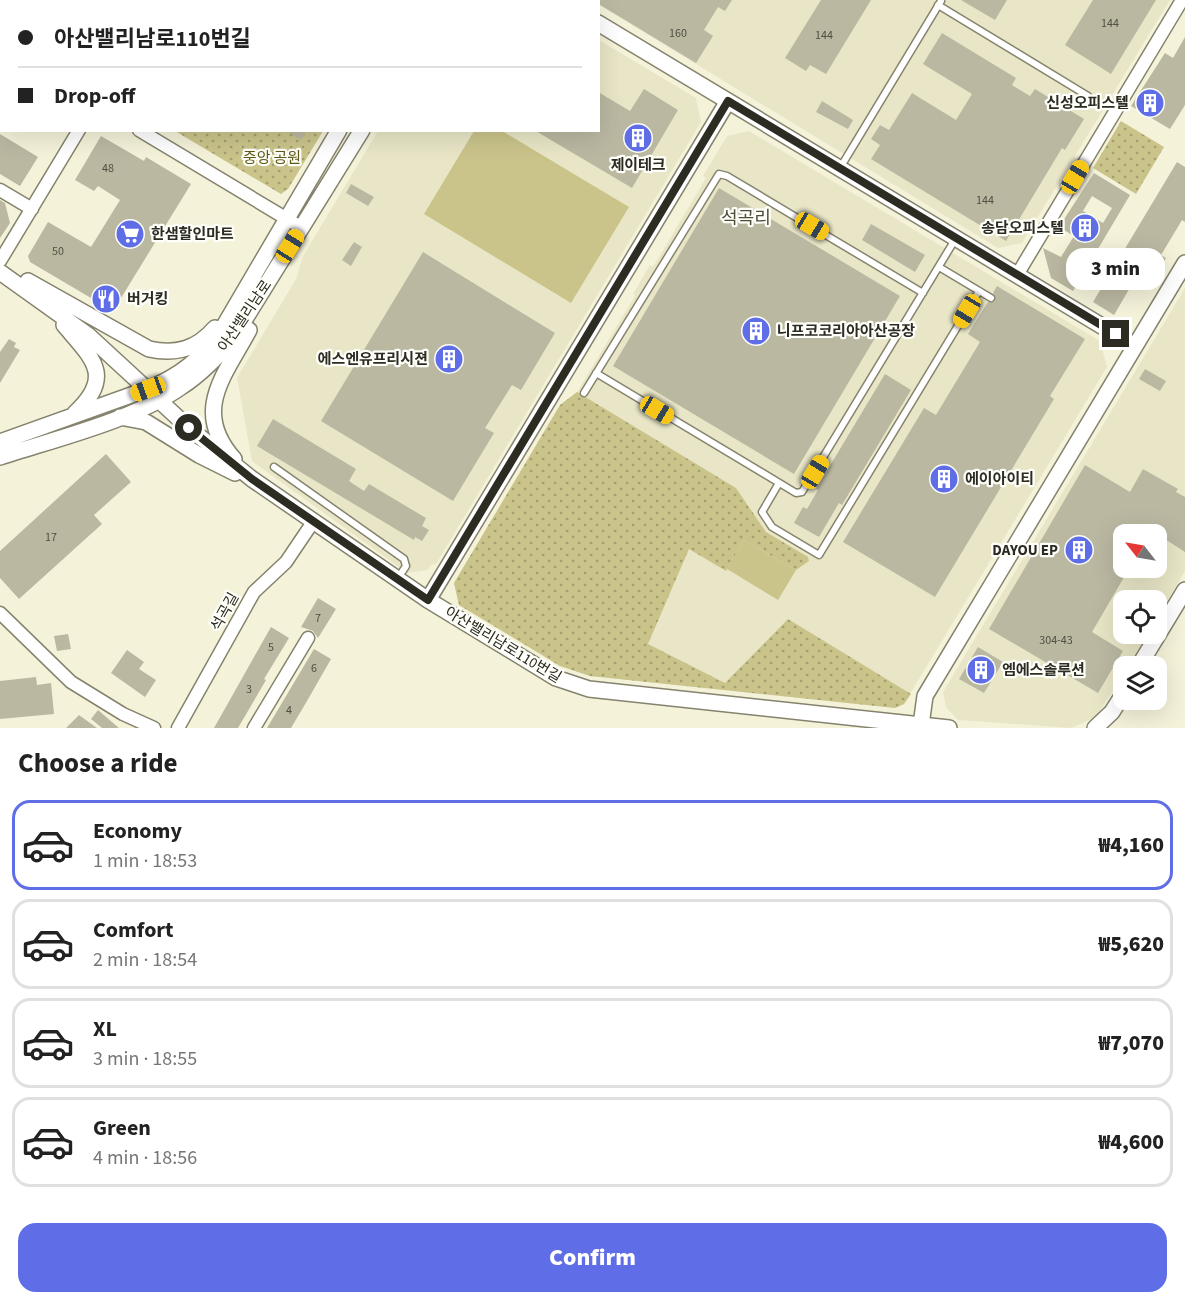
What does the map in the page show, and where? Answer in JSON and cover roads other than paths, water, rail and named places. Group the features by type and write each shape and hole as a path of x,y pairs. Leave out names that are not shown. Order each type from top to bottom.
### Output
{"street":[{"path":"1017,275 1182,0"},
{"path":"600,24 1136,346"},
{"path":"428,600 728,101"},
{"path":"0,261 78,132"},
{"path":"142,132 302,228"},
{"name":"아산밸리남로","path":"0,458 120,417 199,360 221,331 338,132"},
{"name":"아산밸리남로","path":"0,442 72,417 180,388 211,364 232,340 361,132"},
{"path":"0,190 32,209"},
{"path":"921,725 925,696 1185,264"},
{"path":"0,271 39,285 131,341 161,352 179,351 198,344 240,299"},
{"path":"0,271 42,300 96,364 98,373 90,399 72,417"},
{"path":"252,479 227,452 213,418 214,397 218,382 264,303 267,283"},
{"name":"아산밸리남로110번길","path":"42,300 88,335 189,428 252,479 428,600 571,685 949,728"},
{"path":"120,417 146,422 199,455 252,479"},
{"name":"석곡길","path":"178,728 254,592 286,562 313,522"},
{"path":"1145,656 1185,590"},
{"path":"0,613 71,682 123,714 154,728"},
{"path":"254,728 308,638"},
{"path":"1095,728 1113,710"}],"lane":[{"path":"840,168 940,3 1088,96"},
{"path":"584,393 718,174 727,176 923,293"},
{"path":"596,373 796,493 804,490 957,238"},
{"path":"939,267 991,298"},
{"path":"779,483 762,512 772,527 819,555 979,291"},
{"path":"274,467 404,559 406,566 402,572"}],"place":[{"name":"신성오피스텔","path":"1150,103"},
{"name":"제이테크","path":"638,138"},
{"name":"송담오피스텔","path":"1085,228"},
{"name":"한샘할인마트","path":"130,234"},
{"name":"버거킹","path":"106,299"},
{"name":"니프코코리아아산공장","path":"756,331"},
{"name":"에스엔유프리시젼","path":"449,359"},
{"name":"에이아이티","path":"944,479"},
{"name":"DAYOU EP","path":"1079,550"},
{"name":"엠에스솔루션","path":"981,670"}],"district":[{"name":"석곡리","path":"746,218"}],"park label":[{"name":"중앙 공원","path":"272,158"}]}
